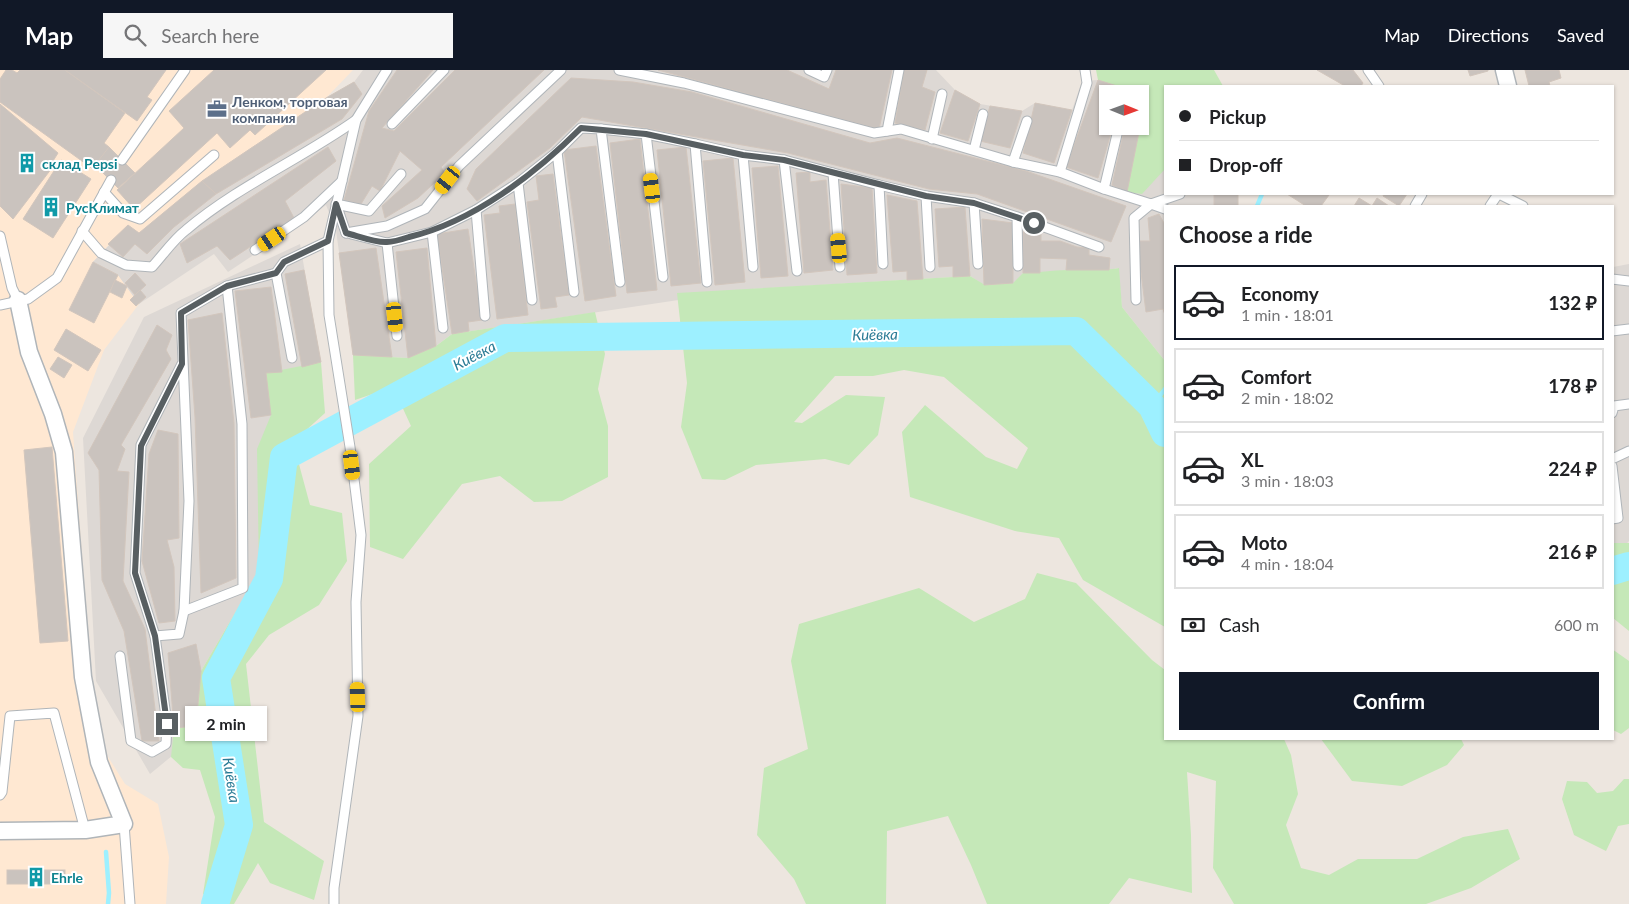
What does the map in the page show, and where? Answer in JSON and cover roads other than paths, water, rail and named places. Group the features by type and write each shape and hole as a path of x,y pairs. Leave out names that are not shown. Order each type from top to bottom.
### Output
{"street":[{"path":"1504,70 1508,85"},
{"path":"0,831 85,830 124,824 99,762 83,677 64,452 54,414 29,352 18,300"}],"lane":[{"path":"122,160 185,70"},
{"path":"334,904 334,888 358,716 356,602 361,534 350,447 329,315 328,241 356,120 387,70"},
{"path":"392,124 444,70"},
{"path":"346,233 387,226 425,209 459,166 562,70"},
{"path":"619,70 684,83 874,134 901,129 1013,162 1060,172 1164,209"},
{"path":"809,70 824,77 827,70"},
{"path":"887,131 899,70"},
{"path":"1060,172 1087,83 1085,70"},
{"path":"1368,70 1378,85"},
{"path":"932,139 942,94"},
{"path":"974,150 983,114"},
{"path":"82,231 101,253 126,264 152,267 184,231 231,196 325,142 356,120"},
{"path":"1013,162 1027,121"},
{"path":"346,233 387,242 432,232 476,210 518,183 557,152 581,128 646,134 743,155 784,160 926,196 974,203 1100,247"},
{"path":"601,129 620,282"},
{"path":"646,134 664,277"},
{"path":"1104,189 1117,135"},
{"path":"695,144 707,282"},
{"path":"557,152 574,292"},
{"path":"104,192 123,213 140,220 214,155"},
{"path":"743,155 753,267"},
{"path":"784,160 797,271"},
{"path":"833,173 840,266"},
{"path":"336,204 369,211 401,174"},
{"path":"0,305 28,299 57,278 111,180"},
{"path":"255,250 304,217 342,181"},
{"path":"518,183 532,300"},
{"path":"879,185 884,264"},
{"path":"1136,300 1134,218 1151,204 1177,195"},
{"path":"1501,195 1521,205"},
{"path":"926,196 930,268"},
{"path":"974,203 978,264"},
{"path":"336,204 346,233"},
{"path":"476,210 486,316"},
{"path":"1017,217 1018,266"},
{"path":"432,232 443,328"},
{"path":"0,236 12,288 18,300"},
{"path":"155,636 179,634 184,611 189,501 181,313 227,286 276,273 284,262 328,241"},
{"path":"387,242 397,336"},
{"path":"276,273 292,358"},
{"path":"1614,279 1629,280"},
{"path":"184,611 243,588 242,424 227,286"},
{"path":"1614,331 1629,329"},
{"path":"120,656 131,741 152,752 166,744 167,724 155,636 135,573 141,446 182,364"},
{"path":"1614,407 1629,404"},
{"path":"1614,458 1629,451"},
{"path":"1614,480 1618,518 1614,519"},
{"path":"0,795 2,792 10,716 54,714 85,830"},
{"path":"124,824 130,904"}],"waterway":[{"path":"1257,205 1262,195"},
{"name":"Киёвка","path":"215,904 239,825 216,678 269,579 284,457 505,338 1076,331 1152,406 1164,431"},
{"path":"1152,406 1164,390"},
{"name":"Киёвка","path":"1614,570 1629,566"},
{"path":"106,852 108,904"}],"place":[{"name":"Ленком, торговая компания","path":"217,109"},
{"name":"склад Pepsi","path":"27,163"},
{"name":"РусКлимат","path":"51,207"},
{"name":"Ehrle","path":"36,877"}]}
